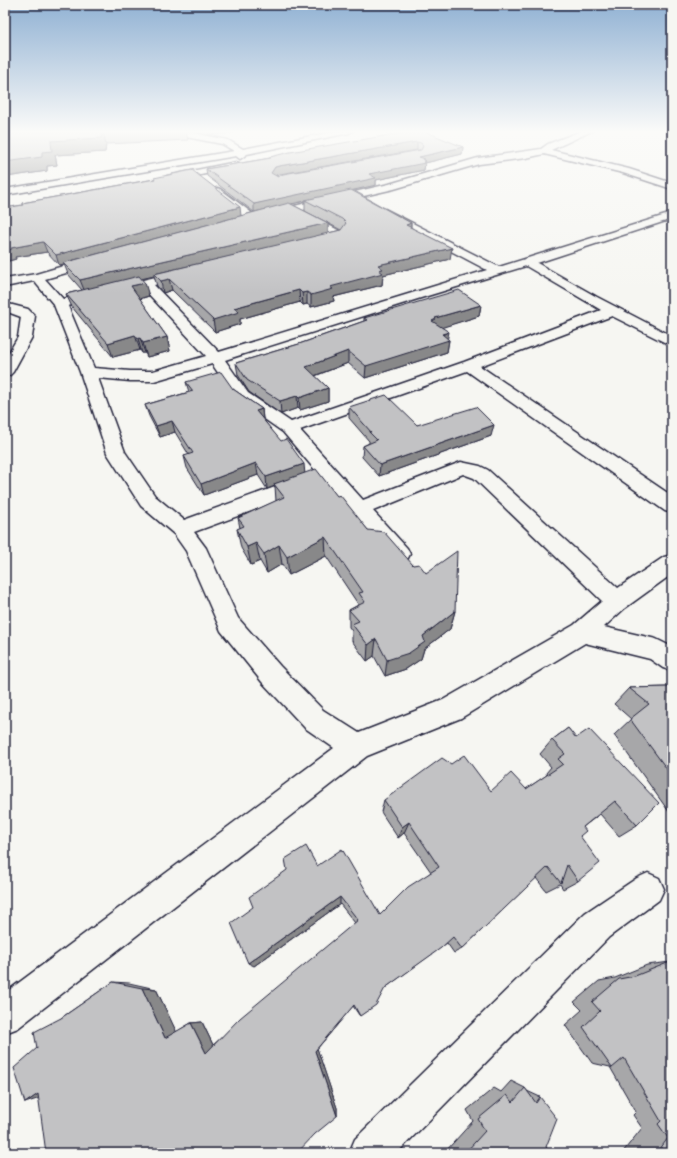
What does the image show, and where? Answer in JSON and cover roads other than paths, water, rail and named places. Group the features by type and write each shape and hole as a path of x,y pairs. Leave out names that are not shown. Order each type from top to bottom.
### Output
{"street":[{"path":"5,192 53,185"},
{"path":"210,185 252,218"},
{"path":"237,222 314,203 398,185"},
{"path":"352,195 498,271"},
{"path":"303,196 314,203"},
{"path":"292,209 338,234 337,237 332,239 303,246"},
{"path":"88,372 130,376 154,376 672,216"},
{"path":"5,283 37,277 106,258"},
{"path":"527,262 612,311 672,342"},
{"path":"60,304 198,271"},
{"path":"37,277 60,304 88,372 116,453 148,500 181,529 195,548 229,624 271,674 314,719 357,747"},
{"path":"145,284 216,358 242,396 289,428 361,508 408,564"},
{"path":"5,307 23,312 28,316 25,337 5,372"},
{"path":"289,428 469,365 612,311"},
{"path":"469,365 672,506"},
{"path":"361,508 461,468 473,470 481,474 618,601"},
{"path":"181,529 331,474"},
{"path":"5,1016 357,747 452,708 582,632 618,601 672,563"},
{"path":"582,632 656,650 672,660"},
{"path":"369,1153 597,925 648,889"}]}
